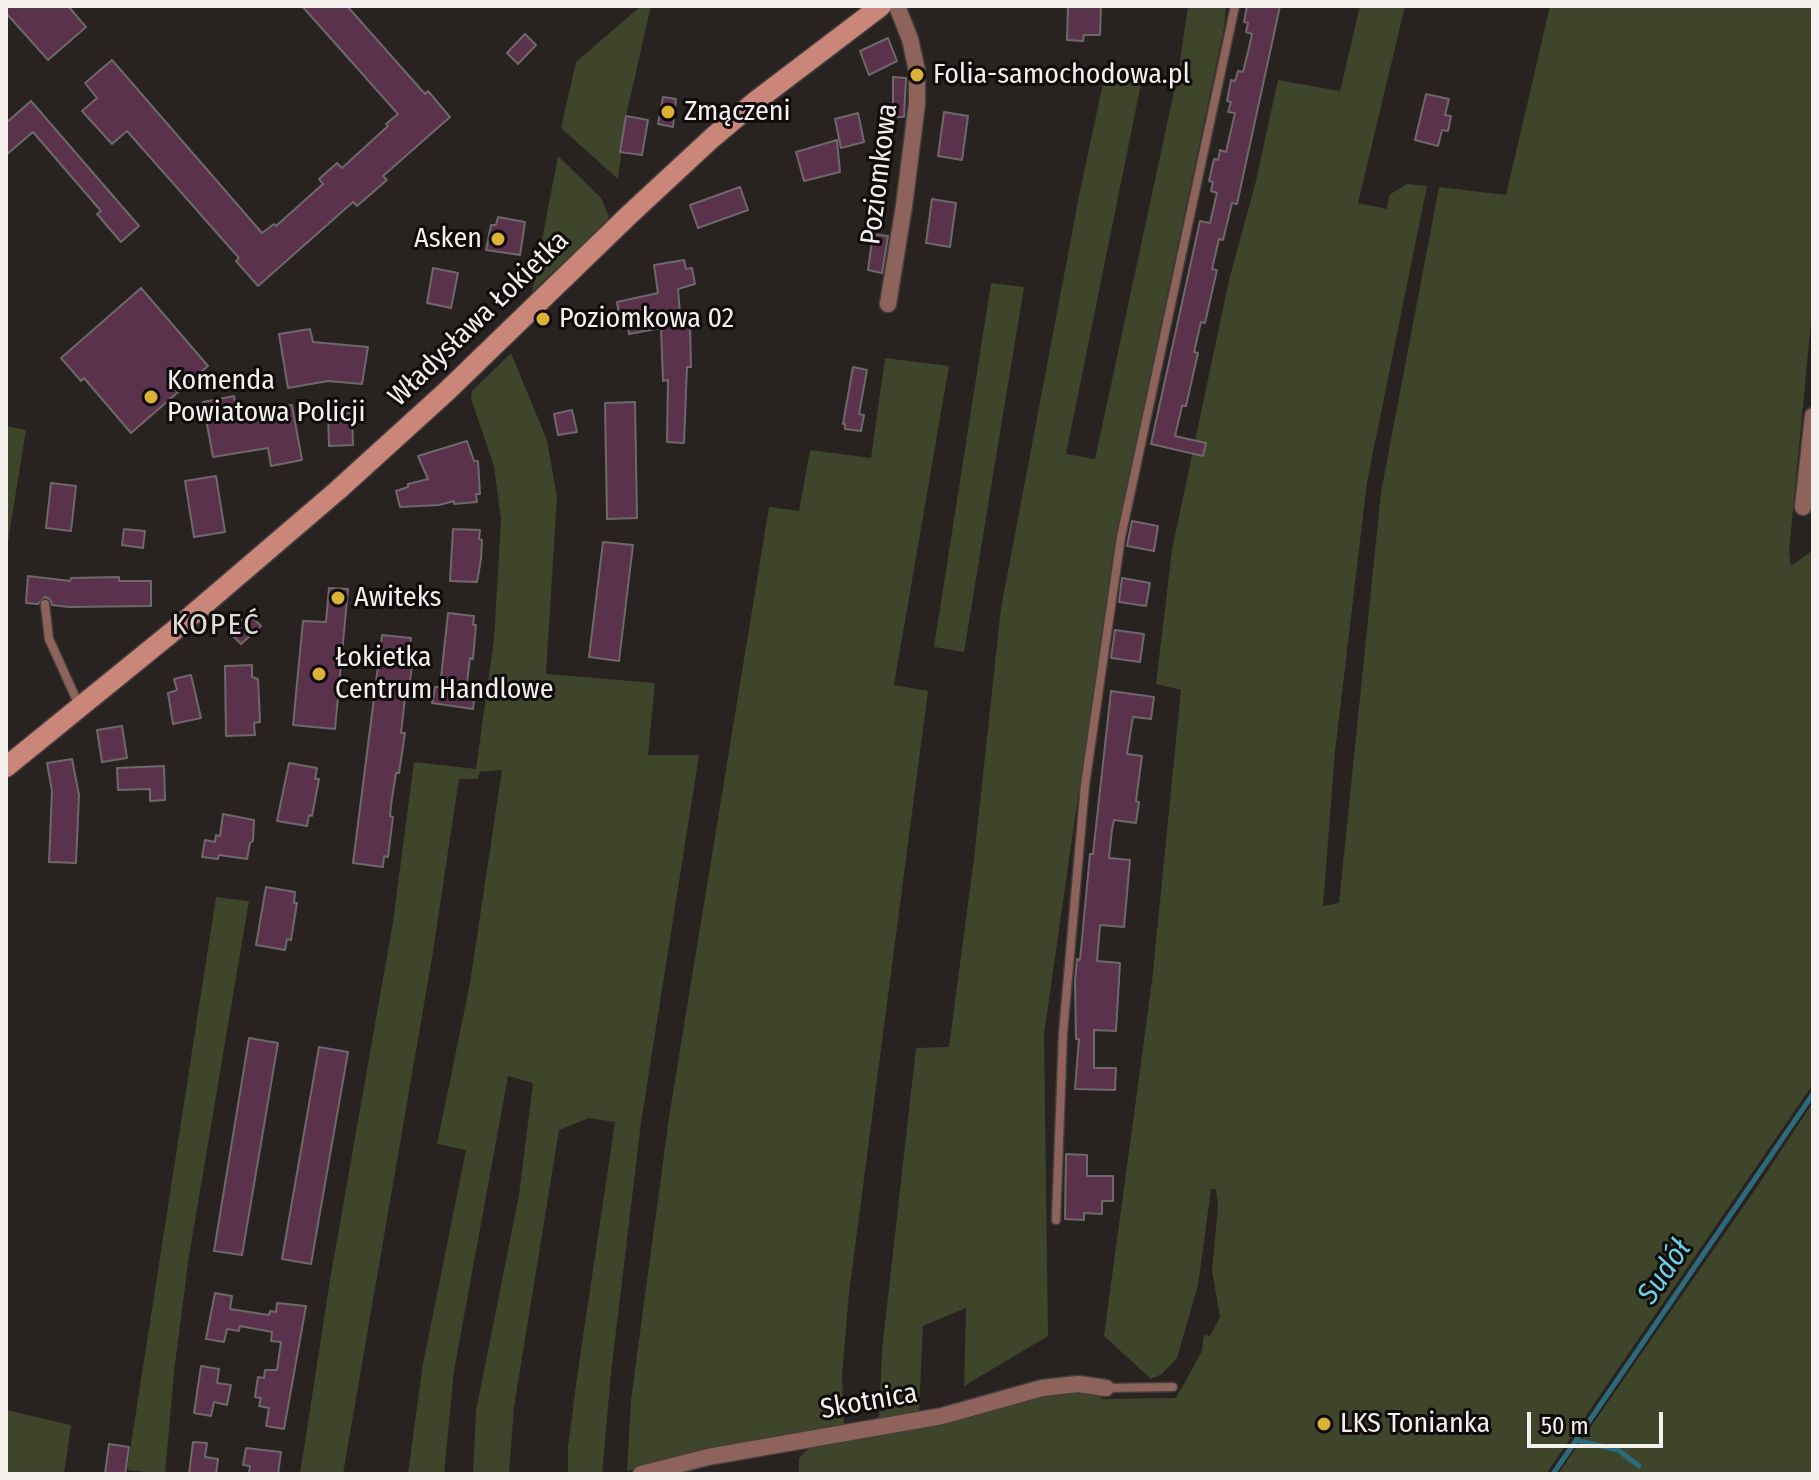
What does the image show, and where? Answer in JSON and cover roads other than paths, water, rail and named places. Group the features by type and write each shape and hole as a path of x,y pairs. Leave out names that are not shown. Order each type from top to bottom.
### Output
{"street":[{"name":"Władysława Łokietka","path":"6,767 338,490 447,391 712,138 881,6"},
{"name":"Poziomkowa","path":"888,304 917,103 917,71 910,39 897,6"},
{"path":"1803,507 1813,416"},
{"name":"Skotnica","path":"641,1474 708,1457 942,1416 1042,1388 1078,1384 1106,1388"}],"lane":[{"path":"1056,1220 1063,1033 1085,785 1121,537 1235,6"},
{"path":"45,604 49,639 80,707"},
{"path":"1106,1388 1173,1387"}],"waterway":[{"name":"Sudół","path":"1553,1474 1813,1094"},
{"path":"1576,1440 1618,1450 1639,1466"}],"place":[{"name":"Folia-samochodowa.pl","path":"917,75"},
{"name":"Zmączeni","path":"668,112"},
{"name":"Asken","path":"498,239"},
{"name":"Poziomkowa 02","path":"543,319"},
{"name":"Komenda Powiatowa Policji","path":"151,397"},
{"name":"Awiteks","path":"338,598"},
{"name":"Łokietka Centrum Handlowe","path":"319,674"},
{"name":"LKS Tonianka","path":"1324,1424"}],"district":[{"name":"KOPEĆ","path":"216,626"}]}
